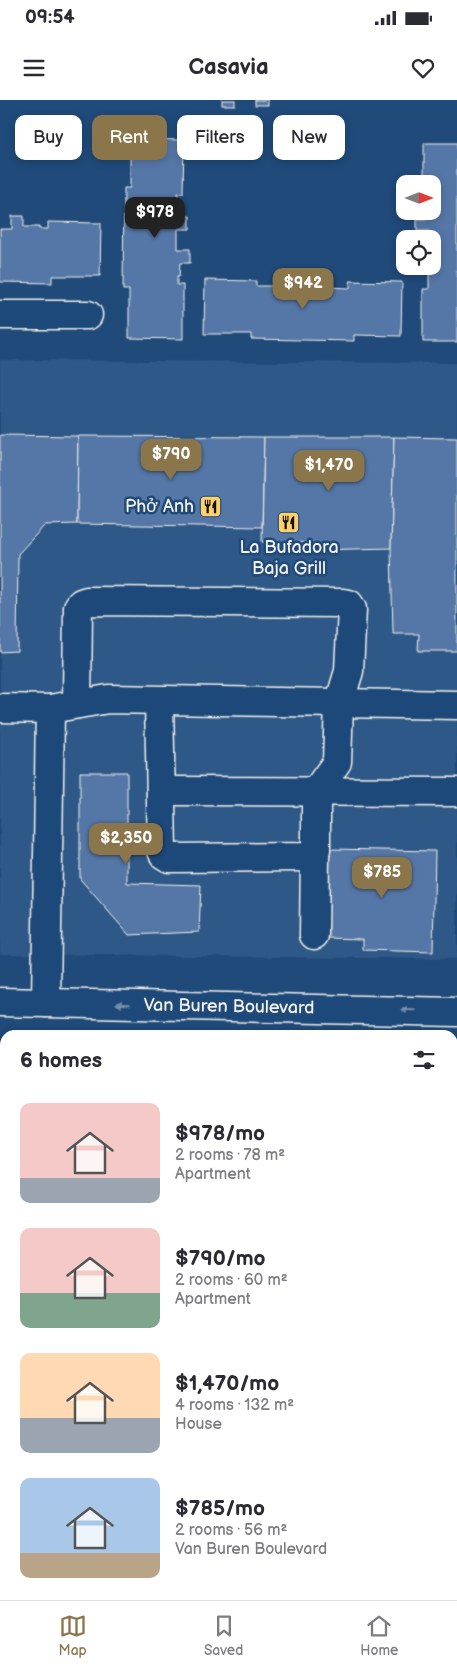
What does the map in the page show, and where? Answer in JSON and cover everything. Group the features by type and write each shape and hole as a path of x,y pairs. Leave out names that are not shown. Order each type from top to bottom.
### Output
{"main road":[{"path":"0,315 88,315"},
{"path":"77,704 78,607 81,603 87,601 334,602 349,604 352,609 349,671 339,704 337,762 316,792 314,934"},
{"path":"0,708 50,708 108,699 457,705"},
{"path":"159,701 162,851 164,855 169,858 311,857 315,854"},
{"path":"46,1002 50,708"},
{"path":"161,791 457,792"},
{"name":"Van Buren Boulevard","path":"0,1002 457,1012"}],"shaded area":[{"path":"0,360 457,363 457,959 0,954"}],"building":[{"path":"222,100 235,100 235,105 222,105"},
{"path":"255,100 268,100 268,105 255,105"},
{"path":"167,140 177,140 177,160 184,160 183,193 178,193 180,216 190,216 190,229 178,229 178,249 190,249 190,263 180,263 179,277 177,277 177,285 183,285 183,339 129,338 129,290 123,290 124,188 130,188 130,160 167,160"},
{"path":"424,143 457,143 457,342 423,342 423,289 429,289 429,275 441,275 441,230 417,230 417,220 441,220 441,175 424,175"},
{"path":"12,216 24,216 24,227 39,227 39,229 48,229 48,222 101,223 100,276 52,276 52,283 0,282 0,229 12,229"},
{"path":"281,275 293,275 293,287 314,287 314,275 326,275 326,287 350,288 350,281 402,282 401,336 354,335 354,341 251,339 251,334 204,334 205,280 256,281 256,286 281,286"},
{"path":"0,435 78,436 77,524 45,525 18,554 17,651 0,652"},
{"path":"78,436 264,437 262,527 77,524"},
{"path":"264,437 394,437 391,548 316,550 317,543 262,542"},
{"path":"394,437 457,438 457,651 418,651 419,634 393,634 391,548"},
{"path":"80,772 127,772 127,883 201,885 199,932 129,935 80,879"},
{"path":"329,849 435,851 433,952 363,950 363,939 327,938"}],"place":[{"name":"Phở Anh","path":"210,506"},
{"name":"La Bufadora Baja Grill","path":"289,522"}]}
